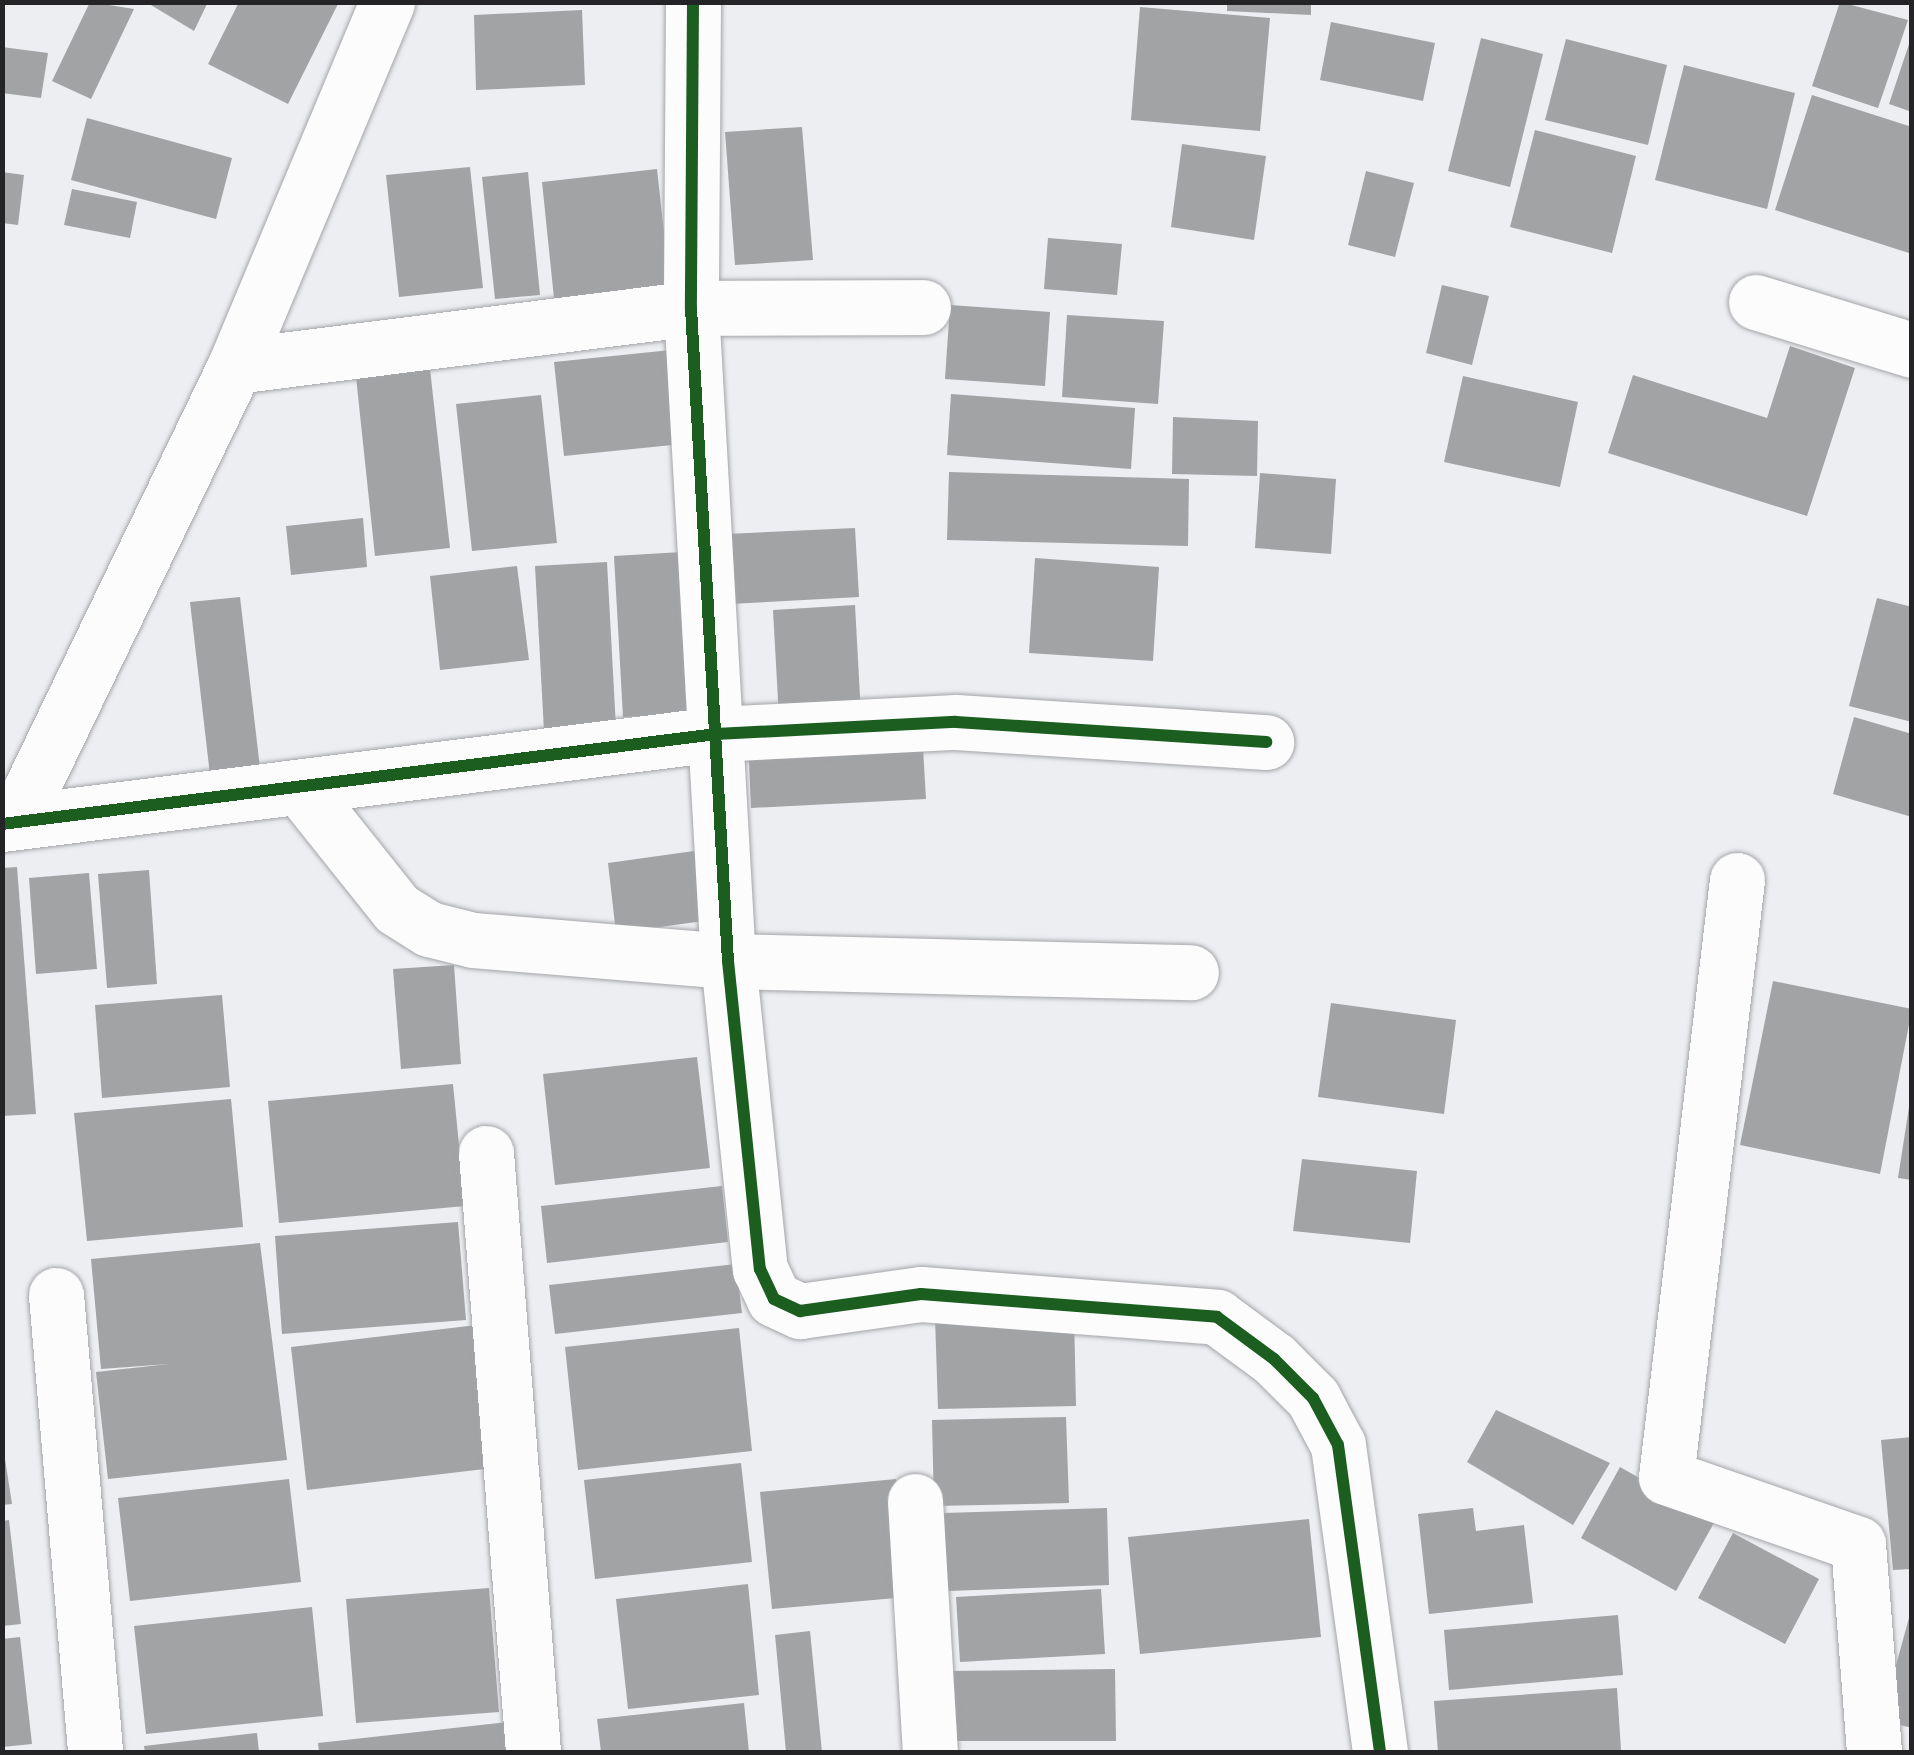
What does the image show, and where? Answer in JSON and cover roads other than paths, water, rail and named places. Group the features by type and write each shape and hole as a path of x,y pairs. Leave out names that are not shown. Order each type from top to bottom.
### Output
{"street":[{"path":"9,822 235,366 387,2"},
{"path":"693,2 691,308 728,961 755,1242 774,1299 800,1312 921,1294 1217,1316 1313,1398 1338,1445 1380,1752"},
{"path":"1756,302 1912,350"},
{"path":"235,366 691,308 923,308"},
{"path":"9,822 302,790 716,734 956,722 1266,742"},
{"path":"302,790 396,909 430,929 473,940 728,961 1191,972"},
{"path":"1737,880 1666,1476 1858,1544 1874,1752"},
{"path":"486,1153 533,1752"},
{"path":"56,1295 95,1752"},
{"path":"915,1501 930,1752"}]}
